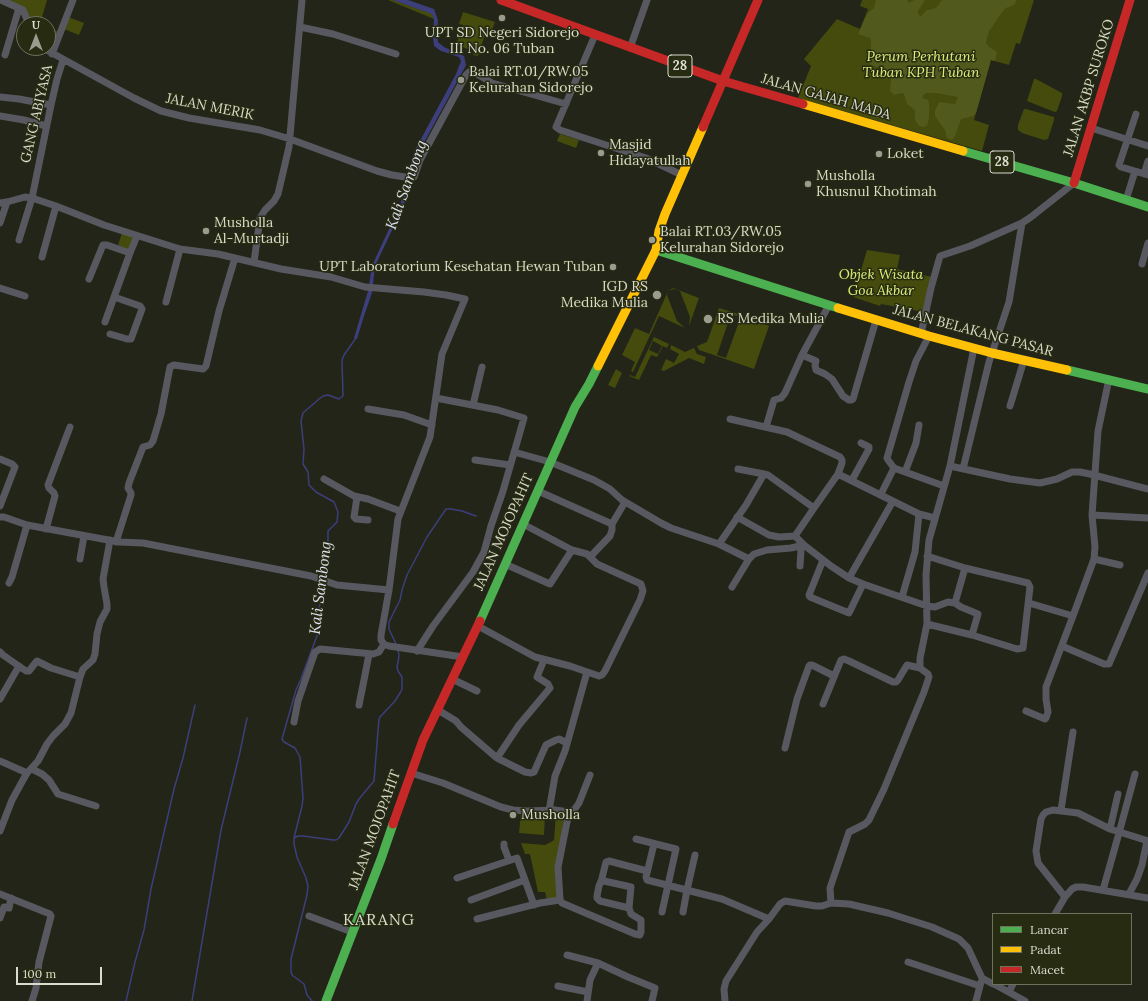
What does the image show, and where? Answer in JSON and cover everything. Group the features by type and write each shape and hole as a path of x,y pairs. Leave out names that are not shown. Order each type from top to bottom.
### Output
{"main road":[{"name":"JALAN GAJAH MADA","path":"501,0 723,81 1074,183 1148,207"},
{"name":"JALAN MOJOPAHIT","path":"326,1001 381,860 411,772 424,740 478,626 575,407 589,384 656,250 658,245 658,235 663,219 758,0"},
{"name":"JALAN AKBP SUROKO","path":"1074,183 1130,0"},
{"name":"JALAN BELAKANG PASAR","path":"656,250 925,335 992,353 1148,389"}],"street":[{"path":"2,0 19,8 24,12 26,16"},
{"path":"56,44 73,0"},
{"path":"254,262 260,218 278,194 288,151 302,0"},
{"path":"630,48 646,0"},
{"path":"5,55 19,8"},
{"path":"300,27 333,34 396,54"},
{"path":"595,35 556,126 557,128 646,158 682,175"},
{"name":"GANG ABIYASA","path":"19,240 32,198 46,126 63,60 56,56"},
{"name":"JALAN MERIK","path":"63,60 161,111 189,118 252,128 290,139 366,168 392,175 408,177 414,177 420,160 469,72 474,72 492,83 566,104"},
{"path":"0,96 51,105"},
{"path":"1136,114 1119,164 1146,174 1148,161"},
{"path":"0,116 46,126"},
{"path":"1091,128 1148,146"},
{"path":"1126,200 1135,171"},
{"path":"944,486 894,468 888,460 888,454 909,382 925,335 932,284 940,256 970,246 1022,223 1074,183"},
{"path":"0,223 4,203 25,197 32,198 104,225 180,249 235,258 331,278 365,287 434,293 465,299 442,354 430,437 400,511 396,525 389,590 381,635 381,640 387,645 417,651 463,657"},
{"path":"42,257 56,206"},
{"path":"963,469 986,374 1009,302 1022,223"},
{"path":"105,322 137,236"},
{"path":"1142,264 1148,243"},
{"path":"89,279 103,244 130,253"},
{"path":"166,302 180,249"},
{"path":"0,831 3,816 12,800 38,761 52,736 65,724 71,713 83,669 93,660 100,622 107,609 103,579 113,541 131,495 128,488 129,483 143,447 150,445 153,442 161,414 170,367 174,365 202,369 206,366 235,258"},
{"path":"0,288 26,296"},
{"path":"110,334 127,340 131,339 142,309 140,306 114,297"},
{"path":"766,427 774,400 781,398 785,393 802,355 829,305"},
{"path":"802,355 816,361 816,370 832,379 845,398 851,400 853,399 876,320"},
{"path":"920,668 920,658 927,624 926,583 929,540 950,466 974,348"},
{"path":"1010,406 1024,360"},
{"path":"473,405 482,367"},
{"path":"1026,711 1045,719 1046,718 1048,710 1046,690 1094,559 1095,547 1092,516 1094,475 1098,431 1109,379"},
{"path":"417,651 424,638 478,562 486,546 524,418 498,410 436,398"},
{"path":"368,409 404,415 432,425"},
{"path":"730,419 792,434 840,457 842,460 838,474 795,536"},
{"path":"904,472 916,443 919,425"},
{"path":"46,529 54,496 54,493 48,488 48,485 70,427"},
{"path":"852,480 869,449 869,447 861,443"},
{"path":"514,452 550,462 594,480 610,489 625,502 671,528 719,544 749,559"},
{"path":"0,459 12,464 15,467 0,506"},
{"path":"475,460 510,465"},
{"path":"950,466 1010,479 1040,483 1057,479 1072,472 1080,472 1148,489"},
{"path":"881,494 894,468"},
{"path":"738,469 768,475 814,508"},
{"path":"719,544 746,505 764,474"},
{"path":"838,474 920,514 935,518"},
{"path":"324,479 349,494 368,499 400,511"},
{"path":"538,491 612,524"},
{"path":"357,497 354,517 356,519 368,520"},
{"path":"849,578 893,501"},
{"path":"590,557 610,536 612,524 625,502"},
{"path":"902,597 915,552 920,514"},
{"path":"1092,516 1148,518"},
{"path":"737,517 769,535 779,537 795,536"},
{"path":"0,518 46,529 113,541 143,543 316,577 337,585 389,590"},
{"path":"478,626 535,657 570,666 599,676 605,671 643,591 641,584 597,564 587,554 572,550 523,524"},
{"path":"9,583 27,525"},
{"path":"80,559 84,536"},
{"path":"795,536 801,545 849,578 927,606 935,607 948,602 955,603 978,614 972,635"},
{"path":"732,587 749,559 754,554 760,551 791,548 801,545"},
{"path":"800,566 801,545"},
{"path":"505,564 550,584 572,550"},
{"path":"927,556 965,568 1029,584 1030,590 1023,648 1017,649 972,635 927,624"},
{"path":"1094,559 1120,565"},
{"path":"823,560 809,596 810,597 850,613 864,584"},
{"path":"955,603 965,568"},
{"path":"1062,646 1104,664 1109,664 1148,573"},
{"path":"1029,603 1074,616"},
{"path":"294,722 298,701 315,652 320,649 369,654 379,652 387,645"},
{"path":"0,652 28,671 37,661 52,668 80,677"},
{"path":"359,706 369,654"},
{"path":"823,704 839,663 844,659 893,682 898,680 906,665 920,668 929,676 924,692 884,789 869,820 865,824 849,832 830,888 831,903"},
{"path":"497,758 519,725 550,688 548,684 537,677 544,660"},
{"path":"785,748 797,699 809,666 812,665 834,676"},
{"path":"0,699 19,666"},
{"path":"549,811 557,768 565,751 587,672"},
{"path":"452,679 477,690"},
{"path":"438,710 456,721 497,758 525,772 534,772 546,745 559,739 567,743"},
{"path":"1061,810 1073,732"},
{"path":"0,761 42,774 49,780 58,794 96,806"},
{"path":"411,772 508,809 569,812 577,808 590,775"},
{"path":"1103,890 1134,774"},
{"path":"1110,829 1118,794"},
{"path":"1065,897 1038,863 1036,851 1041,819 1043,815 1050,811 1061,810 1078,813 1119,833 1148,841 1137,879 1129,894"},
{"path":"569,812 558,868 560,900 566,905 640,935 642,932 641,920 631,914 629,908 630,887 604,881 602,879"},
{"path":"636,839 676,849 662,912"},
{"path":"504,844 509,860"},
{"path":"654,844 646,878 648,880 722,899 769,919"},
{"path":"683,912 696,855"},
{"path":"457,878 516,858 518,859 534,905"},
{"path":"629,908 600,901 597,898 606,862 609,861 648,871"},
{"path":"471,900 525,880"},
{"path":"1056,913 1065,897 1072,889 1076,887 1148,897"},
{"path":"0,894 50,914 51,916 39,962 36,988 32,1001"},
{"path":"0,918 4,907 8,908 10,898"},
{"path":"477,919 540,903 560,900"},
{"path":"725,1001 724,989 726,981 753,937 778,906 787,901 816,906 831,903 853,905 888,913 932,927 958,939 968,948 982,978 992,983"},
{"path":"309,916 352,932"},
{"path":"567,954 598,963 654,988 652,1001"},
{"path":"908,962 980,986"},
{"path":"587,1001 590,980 598,963"},
{"path":"976,1001 982,978"},
{"path":"995,985 1025,1001"},
{"path":"1009,992 1012,985"},
{"path":"558,986 588,992"}],"green space":[{"path":"7,0 47,0 42,16 23,16"},
{"path":"388,0 393,0 431,13 434,19"},
{"name":"Perum Perhutani Tuban KPH Tuban","path":"862,0 1034,0 1020,44 1016,43 1009,65 991,60 974,120 989,125 982,151 798,98 811,66 804,59 837,19 860,29 868,9 860,6"},
{"path":"876,0 907,0 909,3 914,0 925,0 918,11 918,14 921,16 927,10 938,6 942,0 1017,0 1014,5 1004,10 989,31 986,43 997,52 995,61 991,60 976,113 973,116 961,119 952,140 947,138 945,130 935,116 935,111 939,102 955,104 958,97 936,93 926,93 923,95 923,98 928,100 929,103 929,118 927,126 919,126 915,120 915,110 907,104 904,94 894,95 890,91 891,80 889,71 869,63 868,57 871,47 871,40 870,38 858,34 867,14 874,8"},
{"path":"463,12 495,22 492,30 487,29 478,56 473,55 474,51 456,45 463,25 459,24"},
{"path":"68,17 84,23 79,35 64,29"},
{"path":"56,31 59,32 56,40"},
{"path":"1034,79 1062,93 1057,111 1052,111 1027,101"},
{"path":"1024,109 1054,117 1048,139 1044,140 1022,133 1018,130 1018,125"},
{"path":"560,134 579,140 576,148 557,141"},
{"path":"122,233 134,237 129,250 118,245"},
{"name":"Objek Wisata Goa Akbar","path":"867,250 900,255 897,269 932,277 924,312 881,304 880,306 853,297"},
{"path":"673,288 699,298 689,326 690,317 680,291 674,289 668,291"},
{"path":"668,291 667,295 677,321 685,328 659,316 633,372 631,371 635,362 622,355 635,328 649,334"},
{"path":"719,308 738,314 737,316 731,314 717,355 726,358 741,316 751,319 750,322 758,325 759,322 769,326 754,369 699,350 697,346 707,342"},
{"path":"654,337 669,344 667,348 663,346 657,357 651,355 639,380 629,376 635,377","holes":["653,341 662,346 658,354 649,350"]},
{"path":"671,345 685,352 694,348 697,354 706,357 704,364 689,358 664,371 661,370 666,359 674,363 679,354 670,349"},
{"path":"616,369 622,373 615,388 608,385"},
{"path":"521,813 545,815 544,835 519,833"},
{"path":"556,813 564,815 557,897 547,900 545,892 538,892 530,854 525,854 521,843 545,845 554,840"}],"water":[{"path":"393,0 408,0 434,9 438,20 438,42 444,47 464,56 466,65 420,150 411,174 404,205 375,266 372,293 357,339 354,338 368,291 372,266 399,211 407,175 415,150 456,74 461,61 459,57 441,51 434,46 434,19 432,14"}],"waterway":[{"name":"Kali Sambong","path":"321,577 322,564 328,547 328,531 337,522 338,512 334,502 316,492 309,485 308,472 303,464 304,449 301,421 303,413 323,396 328,395 339,399 343,396 342,360 356,338"},
{"path":"396,644 389,629 389,622 400,600 407,575 427,537 446,509 462,511 476,516"},
{"name":"Kali Sambong","path":"312,1001 307,995 304,984 292,975 291,971 291,959 308,886 297,857 294,844 303,798 300,757 295,748 284,742 282,739 296,690 318,633 321,583"},
{"path":"294,838 298,836 333,840 339,838 349,822 359,799 374,781 379,719 395,701 402,689 402,677 397,667 399,656 398,649"},
{"path":"126,1001 144,930 151,889 195,705"},
{"path":"192,1001 221,830 247,718"}],"traffic: fast":[{"path":"963,151 1074,183 1148,207"},
{"path":"656,250 838,308"},
{"path":"480,621 575,407 598,366"},
{"path":"1067,370 1148,389"},
{"path":"326,1001 393,824"}],"traffic: slow":[{"path":"803,104 963,151"},
{"path":"598,366 656,250 659,231 665,214 703,127"},
{"path":"838,308 929,336 992,353 1067,370"}],"traffic: jam":[{"path":"501,0 723,81 803,104"},
{"path":"703,127 758,0"},
{"path":"1074,183 1130,0"},
{"path":"393,824 423,740 480,621"}],"place":[{"name":"UPT SD Negeri Sidorejo III No. 06 Tuban","path":"502,18"},
{"name":"Balai RT.01/RW.05 Kelurahan Sidorejo","path":"461,80"},
{"name":"Masjid Hidayatullah","path":"601,153"},
{"name":"Loket","path":"879,154"},
{"name":"Musholla Khusnul Khotimah","path":"808,184"},
{"name":"Musholla Al-Murtadji","path":"206,231"},
{"name":"Balai RT.03/RW.05 Kelurahan Sidorejo","path":"652,240"},
{"name":"UPT Laboratorium Kesehatan Hewan Tuban","path":"613,267"},
{"name":"IGD RS Medika Mulia","path":"657,295"},
{"name":"RS Medika Mulia","path":"708,319"},
{"name":"Musholla","path":"513,815"}],"district":[{"name":"KARANG","path":"379,920"}]}
